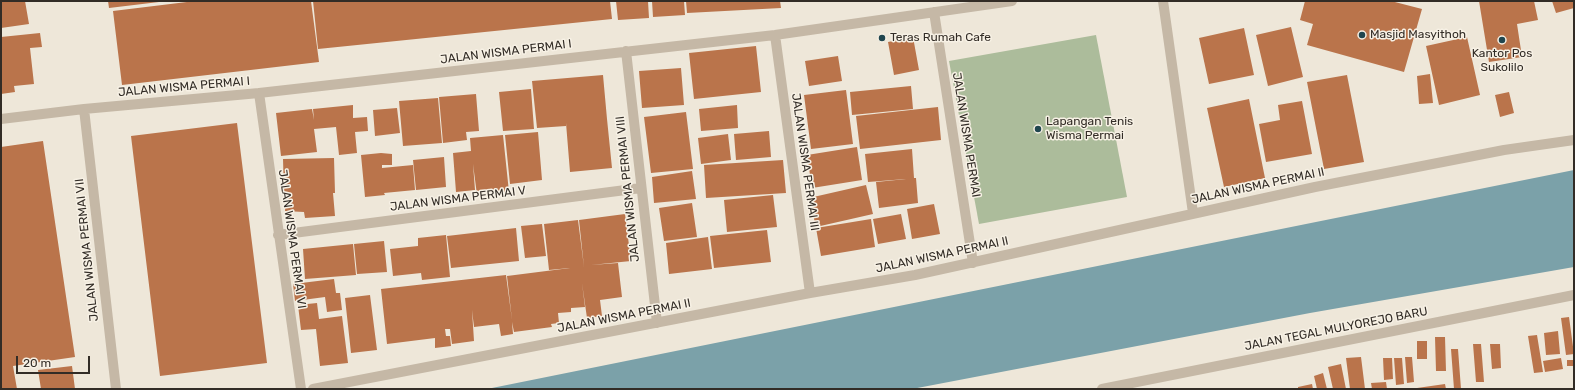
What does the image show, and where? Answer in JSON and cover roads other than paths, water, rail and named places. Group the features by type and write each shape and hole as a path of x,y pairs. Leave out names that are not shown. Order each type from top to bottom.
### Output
{"street":[{"name":"JALAN WISMA PERMAI I","path":"1,119 84,109 259,93 775,35 1012,1"},
{"path":"1163,1 1193,213"},
{"name":"JALAN WISMA PERMAI","path":"934,12 973,263"},
{"name":"JALAN WISMA PERMAI III","path":"775,35 810,293"},
{"name":"JALAN WISMA PERMAI VIII","path":"626,51 657,323"},
{"name":"JALAN WISMA PERMAI VI","path":"259,93 301,389"},
{"name":"JALAN WISMA PERMAI VII","path":"84,109 116,389"},
{"name":"JALAN WISMA PERMAI II","path":"313,389 810,293 915,275 1314,187 1496,151 1574,140"},
{"name":"JALAN WISMA PERMAI V","path":"278,235 641,188"},
{"name":"JALAN TEGAL MULYOREJO BARU","path":"1102,389 1574,295"}],"water":[{"path":"1574,170 1574,267 1310,313 912,389 487,389"}],"place":[{"name":"Masjid Masyithoh","path":"1362,35"},
{"name":"Teras Rumah Cafe","path":"882,38"},
{"name":"Kantor Pos Sukolilo","path":"1502,40"},
{"name":"Lapangan Tenis Wisma Permai","path":"1038,129"}]}
